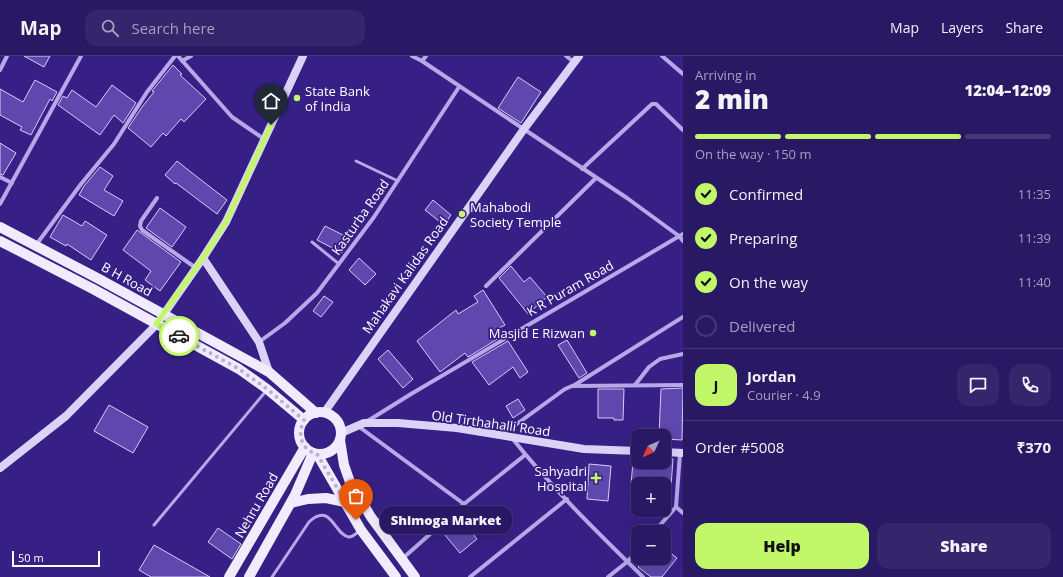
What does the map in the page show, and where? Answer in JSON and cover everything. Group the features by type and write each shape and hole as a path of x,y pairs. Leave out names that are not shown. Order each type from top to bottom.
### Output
{"main road":[{"name":"B H Road","path":"0,227 36,245 269,372 320,413"},
{"path":"0,241 239,369 267,389 304,420"},
{"path":"396,577 361,530 312,451 301,441 300,427 309,415 320,413 330,415 336,419 340,426 344,465 350,482 371,518 415,577"},
{"path":"312,451 324,454 331,451 336,447 341,437"},
{"path":"249,577 291,503 312,451"},
{"name":"Nehru Road","path":"229,577 312,451"},
{"path":"291,503 308,499 326,498 345,502"}],"street":[{"path":"0,70 7,56"},
{"path":"0,204 81,56"},
{"path":"36,245 81,184 114,144 147,92 177,56 215,100 232,117 264,139"},
{"path":"182,61 191,56"},
{"path":"0,468 66,416 156,324 203,258 226,222 302,56"},
{"path":"412,56 627,198 681,235 683,241"},
{"path":"422,62 426,56"},
{"path":"566,56 576,59"},
{"path":"662,56 683,74"},
{"name":"Mahakavi Kalidas Road","path":"320,413 576,59"},
{"name":"Kasturba Road","path":"259,342 285,323 317,293 374,217 459,87"},
{"path":"582,169 652,104 656,104 683,130"},
{"path":"0,177 12,183"},
{"path":"486,286 596,178"},
{"path":"157,198 141,221 140,226 142,230 196,268"},
{"name":"K R Puram Road","path":"361,424 681,235"},
{"path":"203,258 259,342 269,372"},
{"path":"501,436 565,389 683,317"},
{"path":"635,385 649,367 660,359 683,354"},
{"path":"572,386 683,386"},
{"name":"Old Tirthahalli Road","path":"341,437 361,424 398,422 457,428 584,449 631,451"},
{"path":"361,424 464,504"},
{"path":"511,437 525,455 567,500 643,577"},
{"path":"660,525 676,507 681,453 671,452"},
{"path":"402,560 464,504 525,455"},
{"path":"470,577 567,500"},
{"path":"676,507 683,512"},
{"path":"608,577 631,558"}],"lane":[{"path":"356,160 398,181"},
{"path":"312,242 339,264"},
{"path":"154,525 267,389"},
{"path":"272,577 309,522 314,517 321,515 327,516 344,535 348,537 361,530"}],"building":[{"path":"24,56 50,56 44,67"},
{"path":"173,65 182,74 180,75 206,99 184,122 181,119 166,136 163,133 151,147 128,128 154,92 152,91"},
{"path":"518,77 541,92 521,123 498,108"},
{"path":"35,80 57,92 52,101 50,99 31,135 20,130 22,127 0,115 0,89 23,102"},
{"path":"112,85 136,103 123,123 114,115 100,135 58,105 63,96 67,98 72,90 96,107"},
{"path":"0,143 16,153 3,175 0,174"},
{"path":"177,161 227,200 217,214 176,183 175,184 165,175"},
{"path":"100,167 113,176 104,190 123,201 114,216 79,195 84,186"},
{"path":"433,200 451,215 444,225 425,210"},
{"path":"160,208 186,227 172,247 146,228"},
{"path":"63,215 82,226 85,221 107,235 91,260 67,244 66,246 50,237"},
{"path":"325,226 351,239 342,253 317,240"},
{"path":"137,230 181,262 160,291 145,280 151,271 123,250"},
{"path":"359,258 376,274 365,285 349,270"},
{"path":"511,266 524,282 530,277 547,297 528,314 499,278"},
{"path":"483,290 505,325 499,328 504,335 468,357 465,353 440,372 417,341 456,310 458,314 478,302 474,296"},
{"path":"324,296 333,302 321,317 313,311"},
{"path":"567,340 587,373 579,378 558,345"},
{"path":"508,341 528,372 520,378 513,367 489,385 472,362"},
{"path":"388,350 413,379 403,388 378,359"},
{"path":"683,388 682,440 671,439 671,429 659,429 661,389"},
{"path":"598,389 624,389 623,420 614,420 614,418 598,418"},
{"path":"518,399 525,410 513,418 506,406"},
{"path":"109,405 148,427 133,453 94,431"},
{"path":"671,459 673,459 671,487 671,477 632,477 632,469 671,469"},
{"path":"589,464 611,466 608,501 587,499"},
{"path":"461,520 477,539 460,553 444,534"},
{"path":"218,528 241,544 232,559 208,542"},
{"path":"154,545 210,577 151,577 139,570"},
{"path":"671,553 677,558 662,577 651,577 638,567 640,565 671,565"}],"way so far":[{"path":"179,336 239,369 267,389 304,420 300,427 301,441 305,447 317,454 356,520"}],"place":[{"name":"State Bank of India","path":"297,98"},
{"name":"Mahabodi Society Temple","path":"462,214"},
{"name":"Masjid E Rizwan","path":"593,333"},
{"name":"Sahyadri Hospital","path":"596,478"},
{"name":"Shimoga Market","path":"356,520"}],"route":[{"path":"179,336 156,324 203,258 226,222 271,125"}]}
